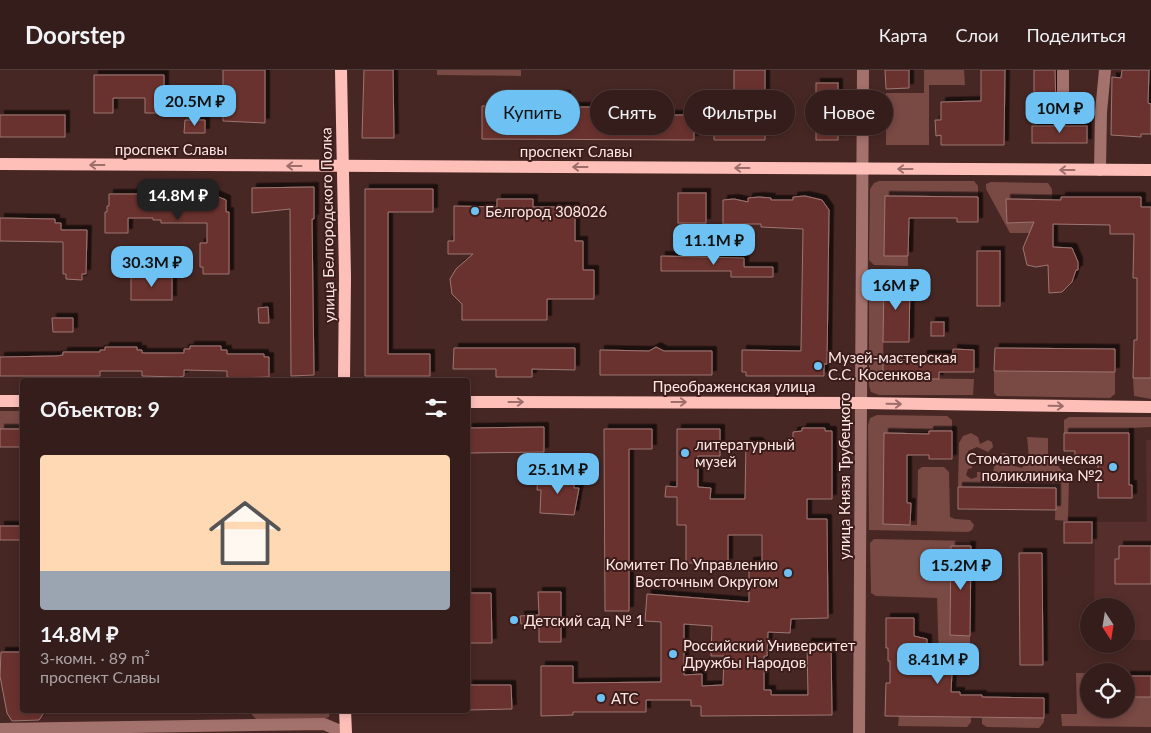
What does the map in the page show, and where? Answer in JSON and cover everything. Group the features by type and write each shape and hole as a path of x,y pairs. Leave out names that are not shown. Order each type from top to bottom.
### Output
{"main road":[{"name":"улица Белгородского Полка","path":"341,70 344,378"},
{"name":"проспект Славы","path":"0,164 1151,170"},
{"path":"0,402 20,402"},
{"name":"Преображенская улица","path":"470,402 861,403 1151,407"},
{"path":"345,733 346,713"}],"street":[{"name":"улица Князя Трубецкого","path":"859,733 863,70"},
{"path":"1063,70 1063,93"},
{"path":"1100,170 1100,112 1105,70"},
{"path":"0,729 324,724 345,733"}],"shaded area":[{"path":"437,70 521,70 521,76 437,75"},
{"path":"924,70 964,70 965,85 929,85 929,145 886,145 886,135 893,135 893,93 924,93"},
{"path":"879,181 974,181 978,186 978,197 885,196 884,256 908,256 908,266 874,265 869,260 870,189 874,183"},
{"path":"991,182 1048,183 1052,189 1053,222 1032,200 1006,199 1007,223 1040,222 1029,233 1010,233 986,189 986,184"},
{"path":"874,276 910,276 910,281 884,280 883,378 974,379 973,395 879,395 871,392 869,386 869,281"},
{"path":"994,371 1115,372 1115,394 1110,398 997,396 994,393"},
{"path":"1133,378 1151,378 1151,399 1134,396"},
{"path":"0,411 20,411 20,429 0,429"},
{"path":"877,415 947,416 952,420 952,431 884,434 883,524 917,525 918,470 922,467 944,467 949,472 950,517 970,520 974,525 972,530 968,532 869,530 868,425 870,418"},
{"path":"1069,417 1151,417 1151,427 1129,428 1129,433 1064,433 1064,420"},
{"path":"971,433 978,437 980,444 988,440 992,442 993,447 988,452 977,447 968,451 967,458 972,464 972,468 968,469 966,475 971,479 977,477 977,472 981,472 984,479 992,478 996,457 1002,453 1009,454 1015,466 1022,468 1029,458 1027,437 1048,438 1048,455 1069,478 1068,521 1055,520 1056,488 958,487 959,443 963,436"},
{"path":"1146,440 1151,440 1151,640 1135,640 1135,598 1094,598 1095,522 1147,522"},
{"path":"874,539 970,541 971,546 951,546 950,635 970,636 970,661 967,666 942,666 939,663 937,598 876,596 871,593 870,543"},
{"path":"1076,673 1080,673 1080,718 1135,718 1135,697 1151,697 1151,727 1062,726 1061,714 1077,714"},
{"path":"252,713 330,713 329,717 324,719 256,719"},
{"path":"899,716 971,717 971,722 967,727 898,726"},
{"path":"982,718 1044,718 1044,722 1039,728 987,727 982,724"}],"building":[{"path":"223,70 265,70 265,123 223,121"},
{"path":"364,70 393,70 394,138 362,138"},
{"path":"734,70 765,70 765,90 734,90"},
{"path":"885,70 909,70 909,88 886,89"},
{"path":"981,70 1005,70 1004,145 941,145 941,135 936,136 935,120 941,120 941,102 981,101"},
{"path":"1034,70 1055,70 1056,108 1034,108"},
{"path":"1122,70 1149,70 1148,103 1151,104 1151,134 1141,134 1141,137 1111,135 1112,77 1121,78"},
{"path":"94,75 164,75 164,113 145,113 145,98 113,98 113,113 94,113"},
{"path":"816,83 838,83 838,90 816,90"},
{"path":"482,106 485,106 485,135 580,135 580,107 590,107 590,135 674,135 674,115 684,115 684,135 694,135 694,140 482,139"},
{"path":"0,115 65,115 65,137 0,137"},
{"path":"185,120 205,120 205,133 184,133"},
{"path":"1032,126 1087,126 1087,143 1032,143"},
{"path":"714,135 765,135 765,140 714,140"},
{"path":"816,135 838,135 838,140 816,140"},
{"path":"314,187 314,219 312,219 314,375 291,376 290,209 252,213 252,188"},
{"path":"365,189 433,189 433,212 388,212 388,354 430,354 430,376 365,376"},
{"path":"678,193 706,193 706,223 678,223"},
{"path":"109,194 212,194 226,200 226,212 229,212 229,274 203,274 203,267 200,267 200,243 207,243 207,223 161,223 161,220 153,220 153,218 128,218 128,233 105,233 105,212 107,212 107,206 109,206"},
{"path":"805,196 822,200 829,210 827,364 824,364 824,376 746,376 746,372 742,372 742,350 801,351 803,229 761,227 761,224 723,224 723,200 734,199 748,202 748,198 759,197 771,198 771,200 793,200 793,197"},
{"path":"885,196 978,197 978,222 957,222 957,218 909,218 908,256 884,256"},
{"path":"1061,197 1141,197 1141,207 1151,207 1151,378 1133,378 1134,340 1137,340 1137,278 1133,278 1134,234 1110,234 1110,225 1053,224 1053,247 1072,248 1078,262 1078,270 1076,270 1072,282 1062,292 1049,293 1048,265 1036,267 1027,265 1023,248 1034,222 1007,223 1006,199 1061,200"},
{"path":"497,199 533,199 533,207 575,207 575,241 583,241 583,270 594,270 594,299 547,299 547,320 462,320 462,304 452,294 450,279 456,269 473,254 448,254 448,241 454,241 454,206 497,207"},
{"path":"0,218 55,219 55,223 61,223 61,230 87,230 86,274 82,274 82,280 66,279 66,274 63,274 63,242 0,241"},
{"path":"977,251 1000,251 1000,306 977,306"},
{"path":"661,256 744,258 744,267 773,267 773,277 731,277 731,271 661,271"},
{"path":"131,277 172,277 172,300 131,300"},
{"path":"884,280 910,281 909,342 883,342"},
{"path":"268,307 269,323 259,323 258,308"},
{"path":"52,318 73,318 73,332 53,332"},
{"path":"931,322 944,322 944,336 931,336"},
{"path":"190,346 221,346 221,350 227,350 227,354 264,354 264,357 269,357 269,377 232,378 227,377 227,371 184,370 184,376 179,377 142,376 142,371 100,371 100,376 0,376 0,357 57,356 63,355 63,352 100,352 100,350 105,350 105,347 137,347 137,350 142,350 142,353 184,353 184,349 190,349"},
{"path":"656,347 664,351 712,351 712,375 600,375 600,350 649,351"},
{"path":"454,348 575,348 575,370 532,369 532,377 496,377 496,369 453,369"},
{"path":"995,348 1115,349 1115,372 994,371"},
{"path":"953,349 974,350 974,372 939,372 939,379 883,378 883,359 923,360 923,355 953,355"},
{"path":"544,427 544,452 470,453 470,428"},
{"path":"802,428 825,428 825,431 832,431 832,499 807,499 807,519 827,519 828,618 791,619 790,633 768,632 767,656 764,656 764,690 771,690 771,695 808,695 807,643 831,643 832,715 701,716 701,706 691,706 691,700 646,700 646,712 573,712 573,715 541,716 541,666 573,666 573,683 661,682 661,622 645,621 647,594 749,602 749,562 762,561 762,535 728,535 728,563 686,563 686,525 677,525 677,497 665,497 666,486 677,487 677,429 720,429 720,456 698,456 698,487 711,488 710,499 745,499 746,442 758,442 765,450 793,449 793,432 802,431","holes":["684,624 712,626 711,656 724,656 723,685 702,686 702,674 684,675"]},
{"path":"0,429 20,429 20,447 0,447"},
{"path":"604,429 652,429 652,449 629,449 629,611 605,611"},
{"path":"929,431 952,431 952,459 929,459 929,455 907,455 907,503 911,503 910,525 883,524 884,433 929,434"},
{"name":"Стоматологическая поликлиника №2","path":"1064,433 1129,433 1129,485 1132,485 1132,498 1098,498 1098,462 1075,462 1075,451 1064,451"},
{"path":"538,475 574,477 574,488 579,488 574,515 540,513 541,490 537,490"},
{"path":"958,487 1056,488 1056,510 958,509"},
{"path":"1064,522 1092,522 1092,543 1064,543"},
{"path":"0,526 20,526 20,540 0,540"},
{"path":"951,546 971,546 970,636 950,635"},
{"path":"1119,546 1151,546 1151,584 1115,584 1115,559 1119,559"},
{"path":"1019,553 1042,553 1043,665 1020,665"},
{"path":"538,592 561,592 561,642 539,642 539,624 521,624 520,616 539,615"},
{"path":"470,593 491,593 492,643 470,643"},
{"path":"886,618 914,618 914,636 927,639 927,656 920,656 919,672 952,673 951,692 960,692 960,695 1044,698 1044,718 885,716 886,683 890,683 890,661 888,661 888,648 886,648"},
{"path":"1,652 20,652 20,713 44,713 39,720 12,721 7,713 0,676"},
{"path":"1135,676 1151,676 1151,697 1135,697"},
{"path":"470,685 511,685 512,709 470,710"}],"place":[{"name":"Белгород 308026","path":"475,211"},
{"name":"Музей-мастерская С.С. Косенкова","path":"818,366"},
{"name":"литературный музей","path":"685,453"},
{"name":"Стоматологическая поликлиника №2","path":"1113,467"},
{"name":"Комитет По Управлению Восточным Округом","path":"788,573"},
{"name":"Детский сад № 1","path":"514,620"},
{"name":"Российский Университет Дружбы Народов","path":"673,654"},
{"name":"АТС","path":"601,698"}]}
